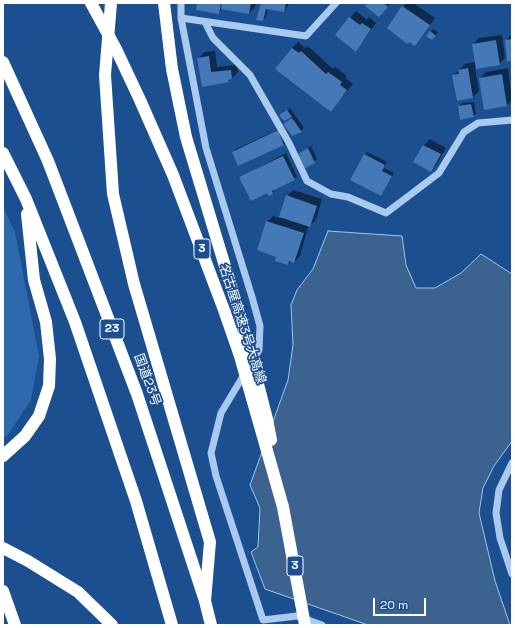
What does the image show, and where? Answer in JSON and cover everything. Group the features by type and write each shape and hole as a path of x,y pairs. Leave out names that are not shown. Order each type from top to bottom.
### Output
{"highway":[{"name":"名古屋高速3号大高線","path":"91,3 137,92 196,233 240,356 283,507 305,625"},
{"path":"111,3 105,75 113,194 134,284 210,542 205,601"},
{"path":"164,3 172,69 186,137 243,326 267,419 283,507"},
{"name":"国道23号","path":"3,62 48,161 137,394 205,601 211,625"},
{"name":"23","path":"3,153 26,199 75,322 136,501 172,625"},
{"path":"3,456 25,436 39,416 49,386 50,359 46,322 34,280 26,199"},
{"path":"3,548 28,561 78,592 112,625"},
{"path":"3,591 15,625"}],"street":[{"path":"181,3 180,18 206,148 260,326 259,350 221,413 211,453 221,490 264,622 297,616 322,625"},
{"path":"180,18 306,36 336,3"},
{"path":"206,22 213,38 250,75 289,143 307,181 331,194 348,196 386,213 439,173 464,132 478,123 512,120"},
{"path":"512,463 498,490 496,513 500,538 512,574"}],"shaded area":[{"path":"3,207 15,232 39,356 31,400 7,436 3,438"},
{"path":"328,231 402,236 406,265 416,288 435,288 461,273 481,254 512,274 512,441 494,466 483,488 479,513 495,581 510,625 368,625 265,589 251,552 258,547 260,508 250,485 288,380 293,345 291,305 297,290 313,269"}],"building":[{"path":"197,3 221,3 219,14 196,10"},
{"path":"222,3 251,3 249,14 221,9"},
{"path":"261,3 286,3 284,12 266,9 263,21 256,20"},
{"path":"367,3 384,3 388,7 379,17 365,6"},
{"path":"402,6 430,25 415,46 409,42 407,44 387,28"},
{"path":"349,17 360,25 362,23 371,29 356,52 335,35"},
{"path":"430,31 436,36 432,40 426,36"},
{"path":"512,39 512,61 507,61 505,40"},
{"path":"496,40 500,65 476,69 472,44"},
{"path":"292,48 299,53 301,51 326,74 328,72 342,82 340,85 347,90 331,112 275,69"},
{"path":"209,56 211,72 231,70 232,79 228,80 229,82 202,87 197,58"},
{"path":"468,68 473,98 457,101 452,75 459,74 458,70"},
{"path":"502,74 507,106 484,110 479,78"},
{"path":"471,104 474,117 460,120 458,106"},
{"path":"287,110 292,117 284,121 279,115"},
{"path":"292,118 302,132 292,136 283,124"},
{"path":"278,130 284,145 238,166 232,152"},
{"path":"423,145 441,154 431,172 413,162"},
{"path":"308,148 315,163 305,168 298,154"},
{"path":"364,154 385,165 382,171 392,176 381,196 350,180"},
{"path":"283,156 295,180 272,191 273,194 269,196 267,193 251,201 239,177"},
{"path":"286,195 317,206 310,227 279,217"},
{"path":"266,221 304,233 294,263 289,261 288,265 275,261 276,257 257,250"}]}
